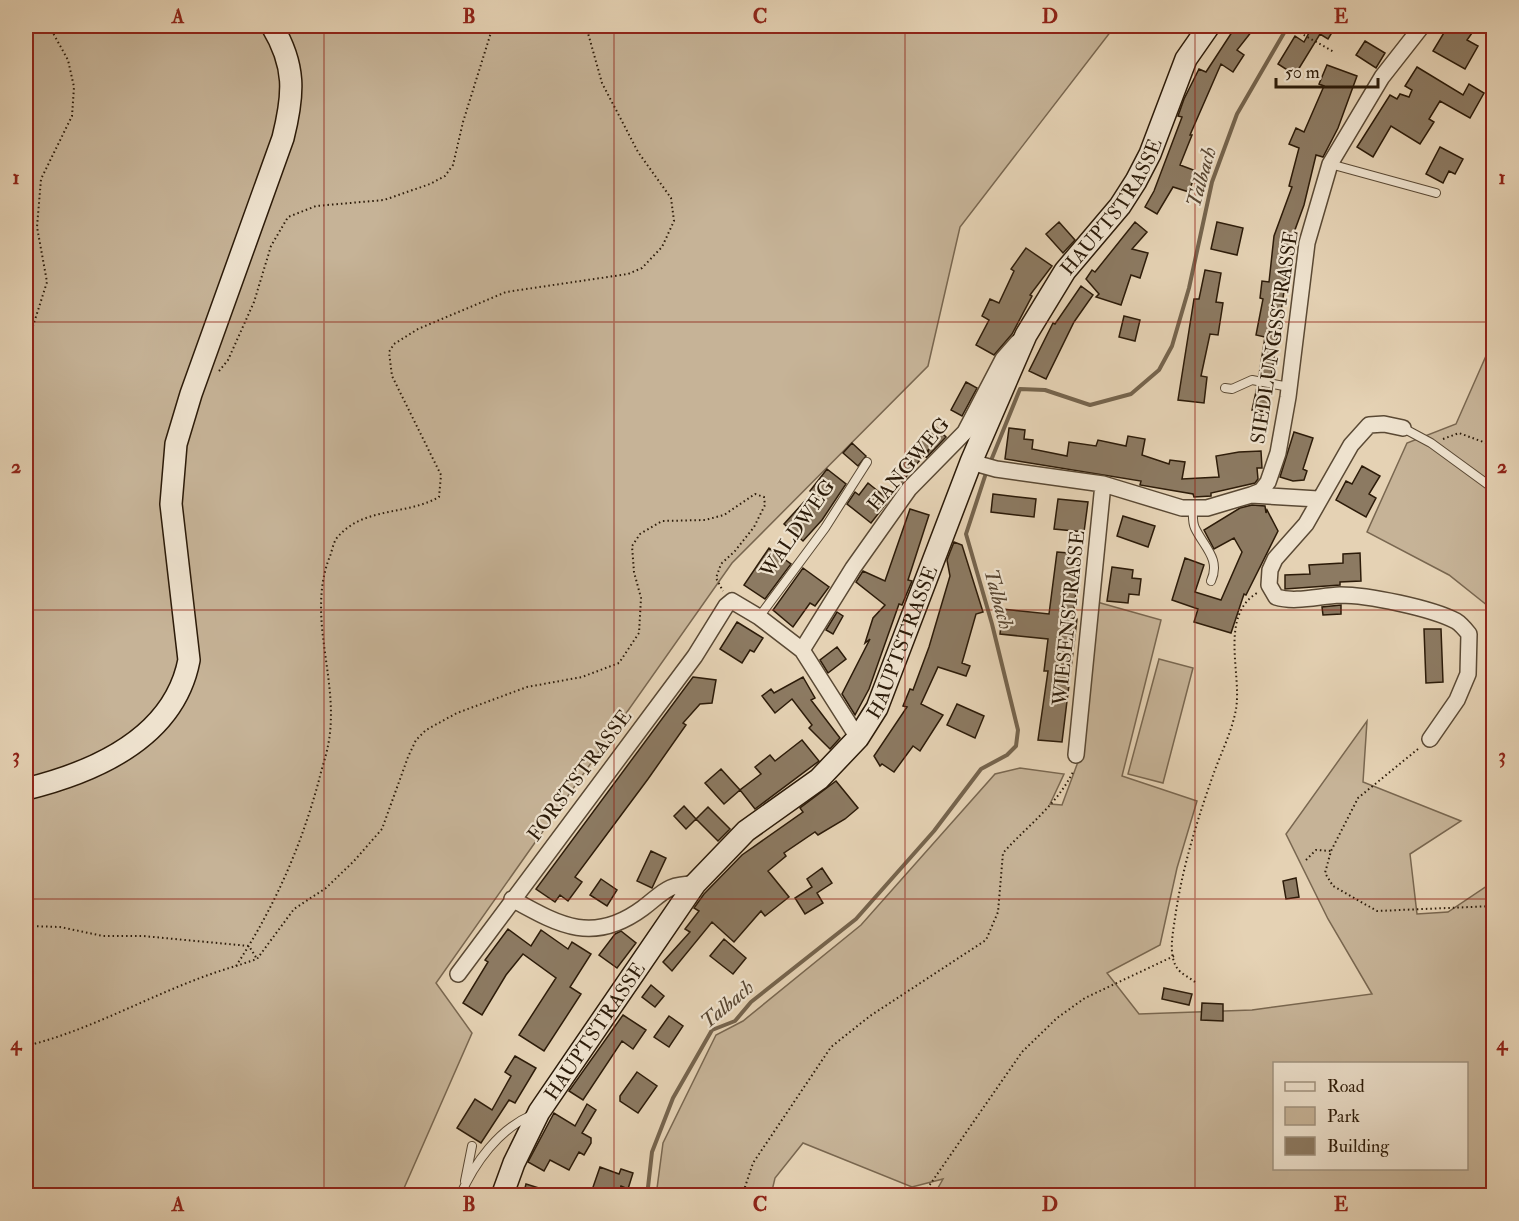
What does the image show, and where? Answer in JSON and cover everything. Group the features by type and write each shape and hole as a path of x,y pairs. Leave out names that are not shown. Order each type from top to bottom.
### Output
{"main road":[{"path":"26,789 70,778 113,756 153,729 178,696 185,679 189,660 171,504 176,444 191,394 283,138 292,100 288,59 272,26"},
{"name":"HAUPTSTRASSE","path":"502,1196 514,1163 539,1112 695,884 746,831 819,779 858,738 884,693 983,466 1026,335 1065,271 1120,206 1136,181 1150,154 1186,59 1209,26"}],"street":[{"name":"SIEDLUNGSSTRASSE","path":"1251,495 1261,491 1268,482 1278,453 1289,387 1307,243 1330,164 1382,77 1422,26"},
{"name":"HANGWEG","path":"802,650 853,568 909,489 965,432 1003,359 1026,335"},
{"path":"1403,428 1384,424 1369,425 1351,445 1306,524 1275,559 1270,570 1269,585 1276,597 1285,600 1343,595 1365,597 1440,613 1459,622 1469,634 1468,674 1457,700 1430,739"},
{"path":"983,466 1103,484 1182,508 1207,508 1251,495 1318,500"},
{"name":"WIESENSTRASSE","path":"1076,755 1103,484"},
{"path":"732,601 759,617 802,650 858,738"},
{"name":"FORSTSTRASSE","path":"458,975 512,899 695,656 726,606 732,601"},
{"path":"512,899 557,924 581,928 602,926 626,919 670,886 695,884"}],"lane":[{"path":"1330,164 1436,193"},
{"path":"1225,388 1232,389 1252,380 1289,387"},
{"path":"1403,428 1431,443 1494,489"},
{"name":"WALDWEG","path":"759,617 825,528 867,462"},
{"path":"1193,508 1195,528 1215,562 1216,571 1211,581"},
{"path":"464,1185 486,1152 505,1131 513,1124 539,1112"},
{"path":"460,1196 472,1146"}],"path":[{"path":"26,348 47,282 37,227 41,179 72,116 74,87 68,60 53,33 40,26"},
{"path":"214,377 228,360 254,302 271,246 288,217 316,207 384,200 430,184 445,176 453,165 463,122 492,26"},
{"path":"236,966 284,884 308,821 330,740 330,677 320,621 321,577 336,540 359,519 386,511 421,507 439,497 441,475 392,376 389,352 394,344 418,329 506,292 627,274 642,268 662,247 674,221 671,198 638,152 602,83 586,26"},
{"path":"1288,26 1334,52"},
{"path":"1431,443 1459,433 1494,446"},
{"path":"26,1046 90,1026 159,992 257,959 294,909 326,888 382,829 408,757 416,740 426,730 457,712 527,687 582,676 619,663 639,633 641,598 634,572 632,546 640,534 662,521 705,520 724,515 755,494 764,497 765,505 761,514 747,536 720,564 716,578 718,585 732,601"},
{"path":"1195,982 1177,968 1171,944 1177,903 1191,838 1236,711 1239,684 1233,650 1237,623 1250,597 1269,585"},
{"path":"1430,739 1358,798 1331,851 1325,873 1333,886 1377,911 1494,906"},
{"path":"742,1196 753,1164 831,1047 870,1016 986,940 998,912 1003,854 1058,798 1075,766 1076,755"},
{"path":"1306,860 1316,850 1331,851"},
{"path":"28,926 60,927 103,936 143,936 249,946"},
{"path":"249,946 257,959"},
{"path":"922,1196 1022,1052 1057,1018 1085,998 1174,956"}],"green space":[{"path":"26,26 1115,26 960,227 928,366 732,563 436,983 472,1033 401,1195 26,1195"},
{"path":"1493,340 1493,610 1449,575 1367,532 1407,443 1456,424"},
{"path":"1097,602 1161,620 1122,776 1197,801 1177,868 1160,945 1107,973 1139,1014 1252,1010 1372,994 1328,919 1286,834 1367,721 1363,782 1461,821 1410,854 1417,914 1448,912 1493,882 1493,1195 934,1195 943,1179 912,1187 803,1143 775,1178 771,1195 656,1196 663,1143 716,1035 743,1021 861,925 995,774 1020,768 1064,774 1050,804 1062,805 1082,751"},
{"path":"1159,659 1193,668 1163,783 1128,774"}],"building":[{"path":"1236,26 1256,26 1237,50 1244,55 1233,72 1221,64 1190,135 1192,135 1180,165 1196,171 1189,192 1173,187 1157,214 1145,207 1154,191 1182,117 1178,116 1184,99 1199,69 1206,72"},
{"path":"1306,26 1336,26 1328,39 1320,34 1295,75 1278,64 1295,36 1304,42 1311,29"},
{"path":"1448,26 1477,26 1467,40 1478,46 1465,69 1433,51"},
{"path":"1365,41 1385,53 1376,68 1356,55"},
{"path":"1327,65 1357,76 1338,128 1323,157 1316,155 1304,205 1292,238 1271,378 1259,375 1265,337 1256,335 1263,299 1260,298 1262,281 1269,282 1274,236 1292,187 1289,186 1299,148 1289,144 1296,128 1304,132 1324,86 1319,84"},
{"path":"1417,67 1463,95 1469,84 1484,93 1470,118 1440,101 1429,119 1434,122 1420,144 1391,126 1373,157 1357,147 1390,95 1397,99 1400,94 1409,97 1412,90 1405,86"},
{"path":"1440,147 1463,159 1455,174 1449,171 1443,183 1426,174"},
{"path":"1059,222 1075,240 1063,253 1046,234"},
{"path":"1135,222 1147,232 1132,249 1148,253 1140,278 1131,275 1121,305 1096,297 1099,294 1086,279 1092,270 1095,272"},
{"path":"1217,222 1243,228 1237,255 1211,249"},
{"path":"1026,248 1052,266 1030,295 1032,296 1012,334 994,355 976,345 989,320 982,316 990,299 999,303 1014,271 1011,269"},
{"path":"1205,270 1221,273 1216,302 1223,303 1218,335 1210,334 1201,376 1207,377 1204,403 1178,400 1194,299 1199,299"},
{"path":"1081,286 1093,295 1074,322 1046,379 1029,371 1053,323 1055,324"},
{"path":"1124,316 1140,320 1135,341 1119,337"},
{"path":"966,382 977,388 962,416 951,410"},
{"path":"1257,387 1270,389 1267,412 1252,410"},
{"path":"934,425 946,437 926,458 929,449 902,482 892,473"},
{"path":"1009,428 1025,430 1024,439 1033,440 1032,449 1067,456 1069,442 1096,446 1098,440 1126,446 1128,436 1145,439 1142,455 1169,464 1170,460 1185,462 1182,479 1219,477 1216,456 1239,452 1261,451 1262,468 1257,468 1258,479 1255,483 1211,493 1211,496 1194,497 1193,494 1140,485 1141,481 1005,459"},
{"path":"1294,432 1313,438 1303,469 1307,471 1304,480 1293,481 1280,477"},
{"path":"852,443 866,456 858,466 843,453"},
{"path":"1362,466 1380,476 1369,494 1376,498 1366,517 1336,500 1346,481 1352,484"},
{"path":"827,469 846,484 822,520 803,541 784,524 812,493 810,491"},
{"path":"868,483 889,500 871,523 847,504 855,492 859,495"},
{"path":"993,494 1036,499 1034,517 991,512"},
{"path":"1058,499 1088,502 1084,532 1054,529"},
{"path":"1252,505 1265,506 1266,513 1267,510 1278,531 1246,595 1244,594 1231,633 1194,622 1198,609 1172,600 1185,558 1204,565 1195,592 1221,600 1242,552 1234,538 1214,549 1204,530 1240,508"},
{"path":"910,509 929,515 908,580 912,581 902,605 899,604 869,689 855,715 842,694 870,639 865,643 873,618 885,605 856,582 863,571 885,581"},
{"path":"1123,516 1155,526 1148,547 1117,536"},
{"path":"954,542 962,545 983,612 976,614 962,663 970,666 966,676 938,667 921,704 943,715 920,751 913,746 894,772 882,764 880,766 874,756 907,707 903,706 910,689 913,690 929,647 950,576 947,560"},
{"path":"769,548 791,564 765,599 744,585"},
{"path":"1057,552 1080,554 1073,618 1077,619 1062,742 1038,740 1048,671 1044,671 1048,639 1000,634 1003,609 1049,614"},
{"path":"1360,553 1361,581 1285,589 1285,575 1310,574 1309,565 1343,563 1343,554"},
{"path":"1112,567 1133,570 1132,578 1141,579 1139,595 1129,594 1128,603 1107,601"},
{"path":"803,568 829,587 815,606 810,603 793,627 773,610"},
{"path":"1341,605 1341,614 1323,615 1322,607"},
{"path":"837,612 843,616 833,634 826,630"},
{"path":"737,622 763,638 754,652 750,650 742,663 720,649"},
{"path":"1424,629 1441,629 1443,682 1426,683"},
{"path":"837,647 846,659 828,673 820,660"},
{"path":"693,677 716,680 712,703 700,704 683,723 686,725 575,877 582,882 568,901 560,895 555,902 536,889"},
{"path":"803,677 815,698 811,700 840,738 830,749 809,728 812,725 792,699 775,713 762,696 771,689 774,693"},
{"path":"957,704 984,716 975,738 947,725"},
{"path":"802,740 819,761 755,809 740,790 761,774 755,767 770,755 775,761"},
{"path":"721,769 740,790 724,804 705,783"},
{"path":"836,781 858,808 845,819 818,835 815,832 784,853 786,856 768,871 789,897 765,916 761,911 734,942 712,922 672,971 663,962 690,932 685,929 699,911 694,908 704,894 742,855 803,812 800,808"},
{"path":"684,806 696,819 686,829 674,816"},
{"path":"708,807 730,829 718,841 696,819"},
{"path":"651,851 666,858 652,888 637,881"},
{"path":"822,868 832,883 817,893 823,903 805,914 795,898 812,887 807,879"},
{"path":"1296,878 1299,897 1286,899 1283,881"},
{"path":"601,879 617,890 607,906 590,895"},
{"path":"508,929 531,946 541,930 568,949 572,942 591,954 570,987 581,994 544,1051 519,1035 556,978 523,954 506,975 482,1015 463,1003 488,962 485,960"},
{"path":"621,931 636,943 617,968 599,955 615,934"},
{"path":"724,939 746,958 733,974 710,956"},
{"path":"651,985 664,996 655,1007 642,997"},
{"path":"1164,988 1192,994 1189,1005 1162,999"},
{"path":"1202,1003 1223,1004 1223,1021 1201,1020"},
{"path":"623,1015 646,1030 633,1049 622,1041 583,1100 569,1091"},
{"path":"669,1016 683,1026 669,1047 654,1037"},
{"path":"515,1056 536,1068 515,1103 509,1100 481,1143 457,1128 475,1099 492,1110 511,1076 505,1072"},
{"path":"637,1072 657,1086 638,1113 620,1101 620,1096"},
{"path":"587,1104 596,1110 582,1133 591,1138 591,1143 584,1155 579,1152 569,1170 550,1160 544,1171 528,1162 554,1113 575,1126"},
{"path":"600,1167 619,1174 621,1169 633,1173 628,1189 621,1186 618,1196 607,1196 592,1190"},
{"path":"526,1184 555,1193 555,1196 523,1196"}],"waterway":[{"name":"Talbach","path":"990,463 1020,389 1045,390 1090,405 1131,394 1159,370 1172,346 1189,288 1212,182 1237,114 1288,26"},
{"name":"Talbach","path":"647,1196 652,1152 673,1098 712,1030 735,1021 751,1002 856,919 934,831 981,769 1007,755 1016,746 1018,730 992,624 966,534 987,470"}]}
